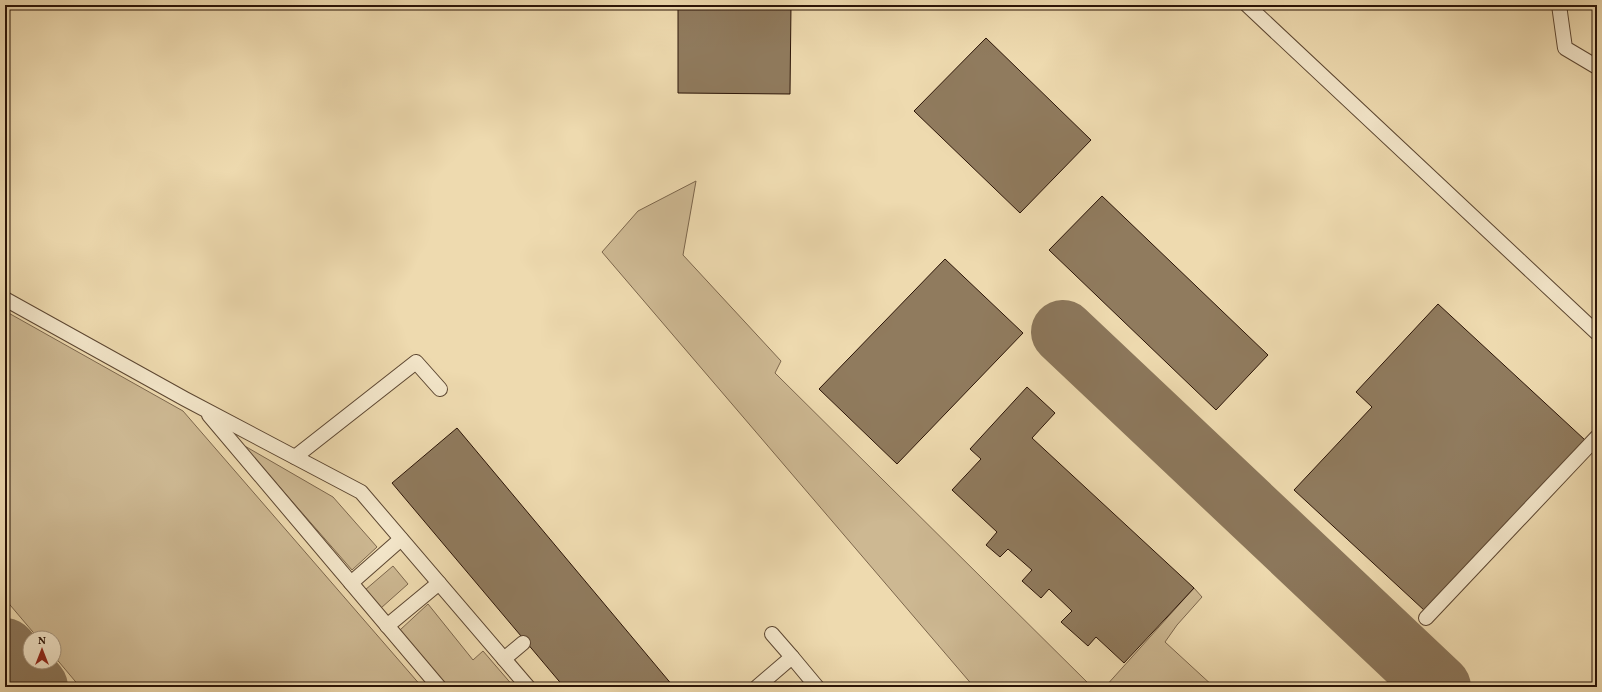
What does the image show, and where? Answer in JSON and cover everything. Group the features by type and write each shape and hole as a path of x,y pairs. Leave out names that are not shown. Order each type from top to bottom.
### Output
{"lane":[{"path":"1247,5 1597,333"},
{"path":"1559,5 1565,48 1597,67"},
{"path":"5,299 203,409 361,492 528,687"},
{"path":"295,457 416,362 440,389"},
{"path":"203,409 439,687"},
{"path":"1426,618 1597,437"},
{"path":"351,583 401,539"},
{"path":"387,626 439,583"},
{"path":"772,634 818,687"},
{"path":"504,659 523,643"},
{"path":"757,687 792,657"}],"shaded area":[{"path":"696,181 683,255 781,361 775,373 1092,687 974,687 602,252 638,211"},
{"path":"5,311 183,411 422,687 80,687 62,666 62,630 31,630 5,599"},
{"path":"243,445 333,497 377,547 352,570"},
{"path":"393,566 408,584 381,608 365,590"},
{"path":"1194,588 1202,597 1177,625 1165,642 1214,687 1105,687"},
{"path":"428,604 473,660 483,651 514,687 448,687 400,630"}],"building":[{"path":"678,5 791,5 790,94 678,93"},
{"path":"986,38 1091,140 1020,213 914,111"},
{"path":"1102,196 1268,355 1216,410 1049,250"},
{"path":"945,259 1023,333 897,464 819,389"},
{"path":"1438,304 1585,440 1425,611 1294,490 1372,407 1356,392"},
{"path":"1027,387 1055,413 1032,438 1194,588 1124,663 1096,637 1088,646 1061,622 1072,611 1049,589 1041,598 1022,581 1032,570 1008,549 1000,557 986,545 997,532 952,490 981,459 970,449"},
{"path":"457,428 673,686 564,687 392,483"}],"taxiway":[{"path":"1063,332 1439,687"},
{"path":"5,650 36,687"}]}
